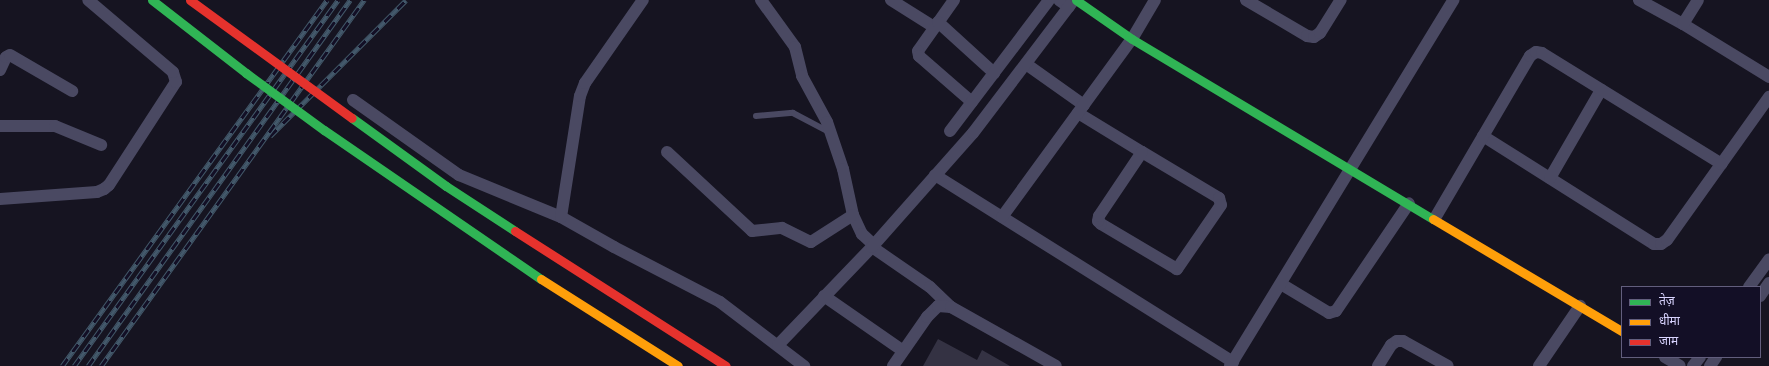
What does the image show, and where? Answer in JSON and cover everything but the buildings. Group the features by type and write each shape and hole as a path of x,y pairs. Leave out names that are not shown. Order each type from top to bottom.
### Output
{"main road":[{"path":"152,0 181,25 253,78 451,218 678,366"},
{"path":"190,0 446,186 726,366"},
{"path":"1069,2 1352,168 1621,330"}],"street":[{"path":"0,199 97,192 104,189 109,185 176,82 173,72 88,0"},
{"path":"561,217 580,96 585,83 643,0"},
{"path":"761,0 791,39 802,76 822,111 831,132 843,169 853,215 869,242 930,287 951,307 1056,366"},
{"path":"891,0 936,24 994,73"},
{"path":"954,0 919,46 919,56 972,102"},
{"path":"950,131 1049,0"},
{"path":"1002,217 1132,39 1155,0"},
{"path":"1248,0 1307,36 1314,37 1320,33 1341,0"},
{"path":"1639,0 1683,24 1769,77"},
{"path":"1683,24 1698,0"},
{"path":"778,345 824,296 869,242 935,175 973,133 1026,64 1069,2"},
{"path":"935,175 1232,364 1352,168 1447,2"},
{"path":"1435,218 1530,56 1536,52 1542,53 1722,164"},
{"path":"0,70 6,57 10,55 72,91"},
{"path":"1026,64 1081,109 1142,152 1221,201 1177,269 1101,224 1098,220 1099,216 1142,152"},
{"path":"1550,178 1601,90"},
{"path":"1483,136 1654,244 1661,244 1668,240 1769,97"},
{"path":"353,100 459,175 561,217 614,247 720,302 804,366"},
{"path":"0,126 54,126 101,144"},
{"path":"667,152 752,231 782,228 811,242 853,215"},
{"path":"1281,284 1329,313 1336,312 1409,203"},
{"path":"1750,286 1769,258"},
{"path":"1761,295 1769,283"},
{"path":"824,296 904,351"},
{"path":"893,366 938,306 951,307"},
{"path":"1539,366 1580,306"},
{"path":"1378,366 1391,345 1397,341 1403,341 1448,366"},
{"path":"1667,358 1680,366"}],"lane":[{"path":"756,116 793,113 831,132"}],"railway":[{"path":"62,366 327,0"},
{"path":"74,366 338,0"},
{"path":"88,366 350,0"},
{"path":"101,366 364,0"},
{"path":"270,136 406,0"}],"traffic: fast":[{"path":"152,0 246,73"},
{"path":"1076,0 1132,39 1433,219"},
{"path":"246,73 324,130"},
{"path":"352,118 446,186 515,231"},
{"path":"324,130 541,279"}],"traffic: slow":[{"path":"1433,219 1621,330"},
{"path":"541,279 678,366"}],"traffic: jam":[{"path":"190,0 352,118"},
{"path":"515,231 726,366"}]}
